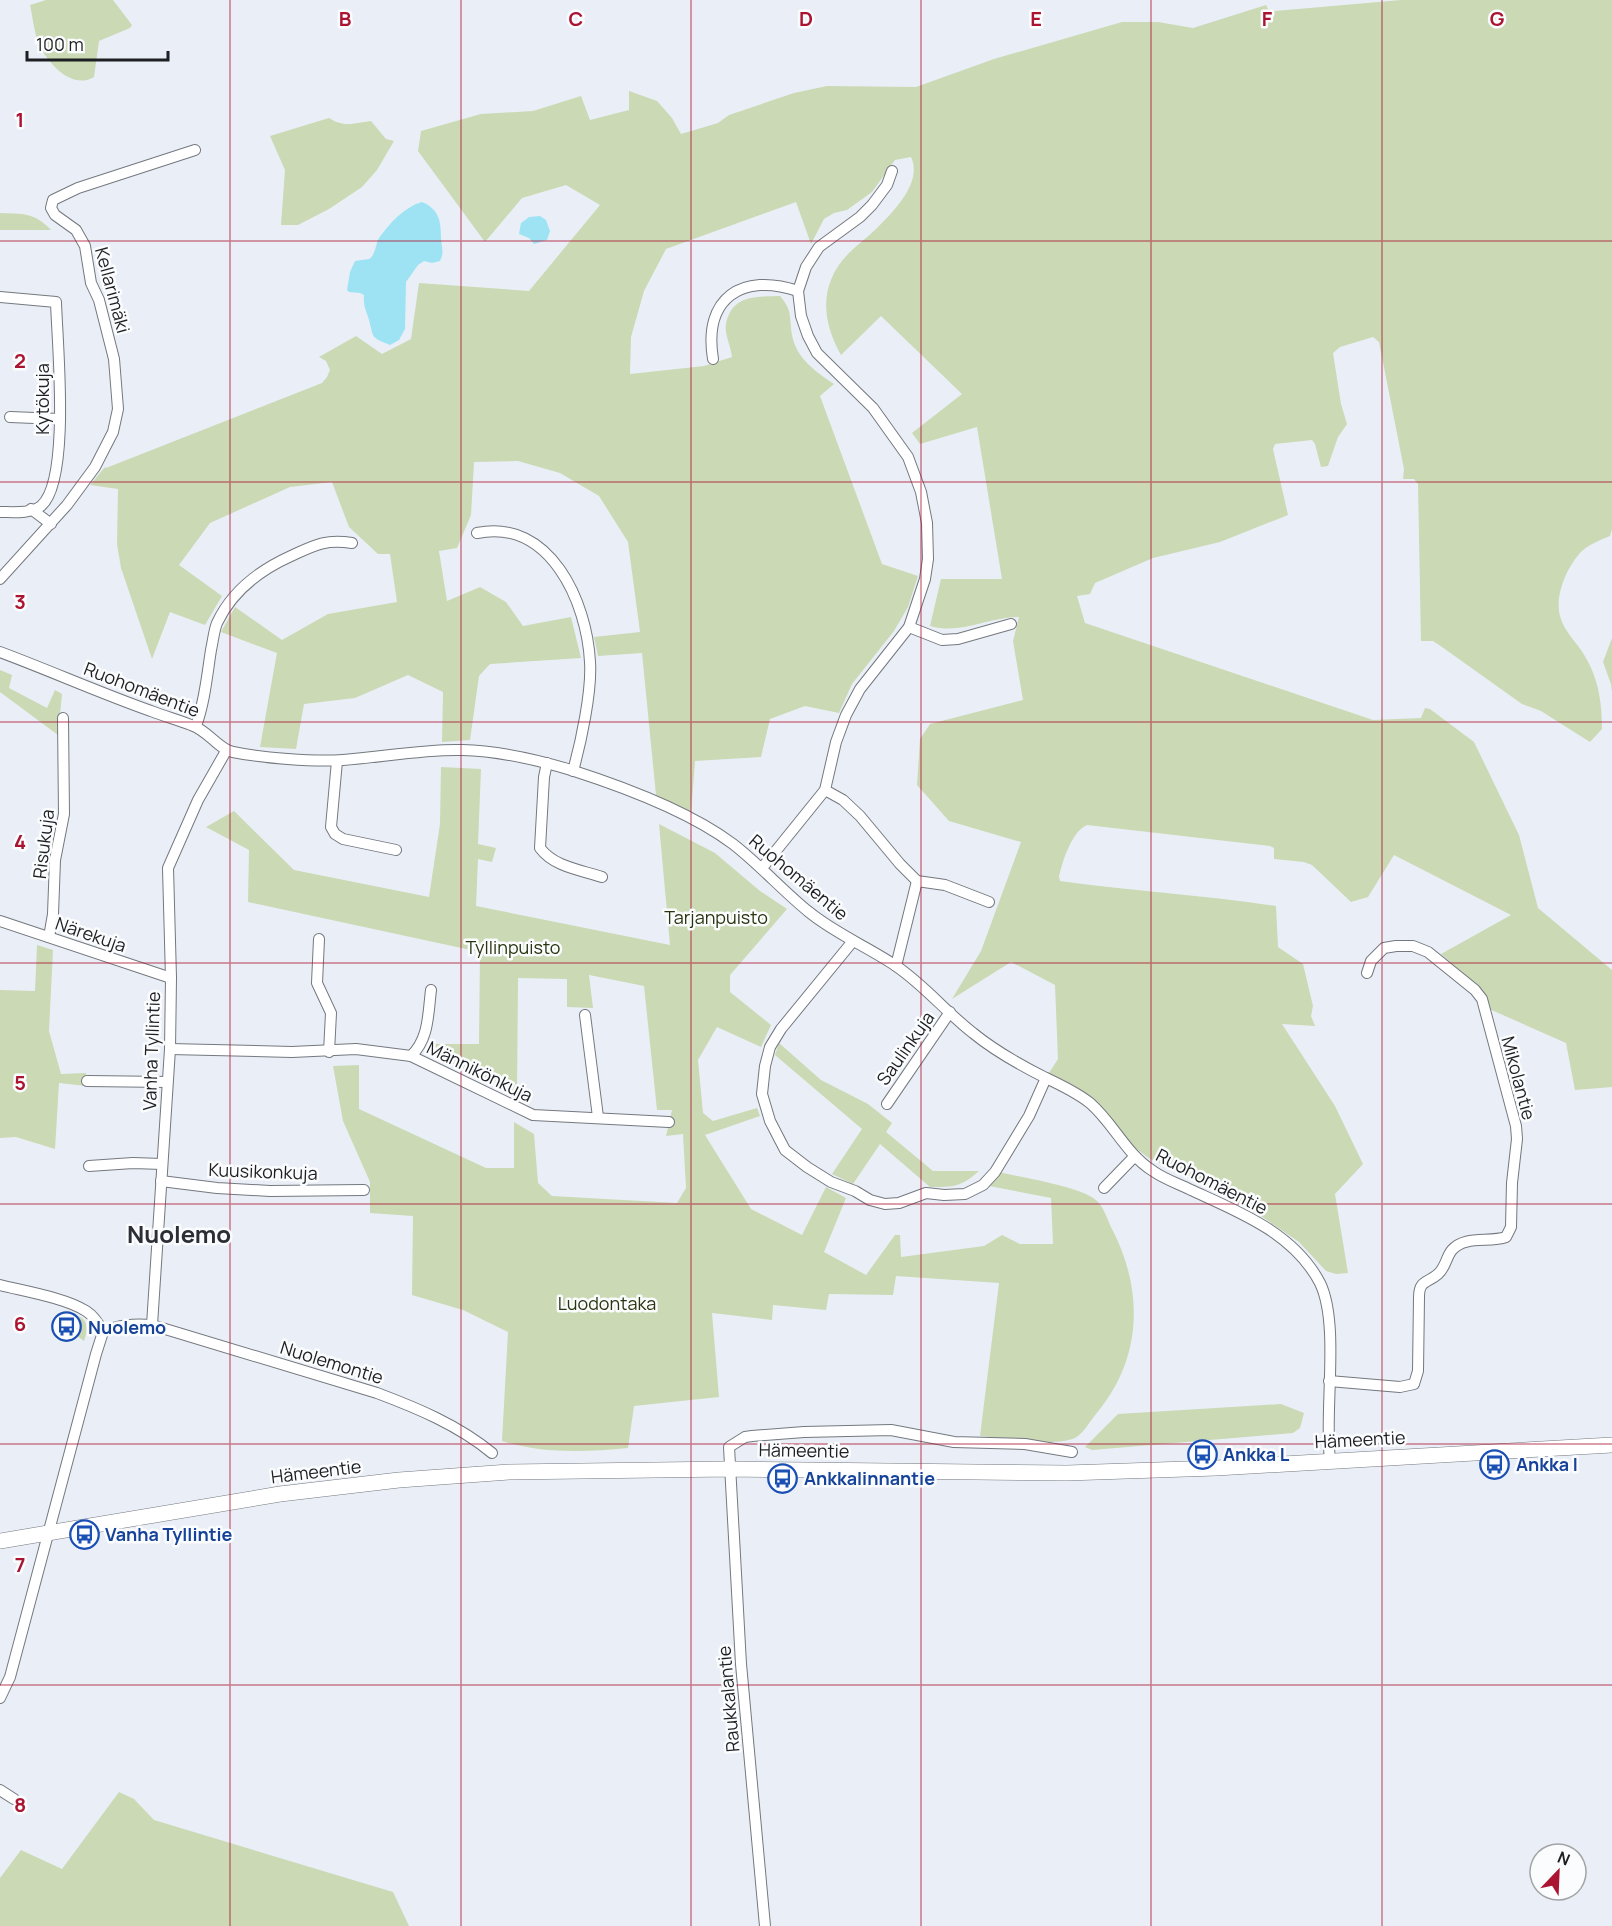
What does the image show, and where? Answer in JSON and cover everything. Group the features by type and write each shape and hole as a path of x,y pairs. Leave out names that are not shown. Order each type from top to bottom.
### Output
{"highway":[{"name":"Hämeentie","path":"0,1541 280,1494 399,1480 509,1472 729,1469 1067,1473 1216,1468 1612,1445"}],"street":[{"name":"Kellarimäki","path":"51,524 94,467 113,432 118,409 114,359 102,310 89,276 85,246 76,230 55,214 51,208 53,200 78,188 195,150"},
{"path":"762,868 825,789 836,742 846,715 860,690 909,627 925,579 928,559 927,523 921,492 908,457 873,408 817,353 801,316 798,291 806,267 819,247 860,217 872,205 886,185 892,171"},
{"path":"713,359 710,339 714,321 722,303 733,293 746,286 766,285 798,291"},
{"name":"Kytökuja","path":"0,297 56,302 60,419 55,482 40,506 32,509"},
{"path":"9,417 60,419"},
{"path":"0,512 32,509 51,524 0,579"},
{"path":"477,533 491,530 507,531 526,538 543,549 569,584 579,607 588,636 590,665 588,691 573,771"},
{"path":"196,726 202,710 217,623 242,587 260,571 316,545 334,540 352,543"},
{"path":"909,627 942,640 958,639 1011,624"},
{"name":"Ruohomäentie","path":"0,652 150,711 196,726 210,735 226,751 337,761 456,750 501,753 573,771 649,799 705,825 762,868 809,912 896,966 970,1031 993,1048 1070,1089 1089,1103 1116,1132 1134,1157 1155,1173 1238,1211 1269,1228 1292,1246 1321,1285 1327,1306 1330,1335 1328,1440 1330,1460"},
{"name":"Risukuja","path":"50,937 55,860 64,814 63,718"},
{"name":"Vanha Tyllintie","path":"152,1325 170,1049 168,868 198,800 226,751"},
{"path":"337,761 331,826 335,834 343,838 396,850"},
{"path":"548,763 543,787 540,848 546,856 556,862 602,877"},
{"path":"825,789 843,800 860,816 916,881 945,885 989,902"},
{"path":"896,966 916,881"},
{"name":"Närekuja","path":"0,921 171,978"},
{"path":"319,939 317,983 331,1013 329,1052"},
{"path":"853,941 781,1029 770,1047 765,1066 762,1094 770,1121 785,1150 807,1167 831,1182 855,1191 870,1200 885,1204 899,1203 926,1193 965,1194 983,1185 995,1172 1029,1116 1046,1078"},
{"name":"Mikolantie","path":"1329,1381 1400,1387 1414,1384 1418,1371 1421,1286 1426,1280 1438,1274 1453,1249 1463,1242 1500,1239 1506,1237 1511,1227 1516,1126 1482,999 1475,990 1428,952 1413,946 1384,948 1371,961 1367,973"},
{"path":"411,1056 420,1047 425,1034 431,990"},
{"name":"Saulinkuja","path":"886,1104 950,1012"},
{"path":"585,1015 598,1118"},
{"name":"Männikönkuja","path":"170,1049 329,1052 356,1050 411,1056 533,1115 669,1122"},
{"path":"87,1081 167,1082"},
{"path":"1104,1188 1134,1157"},
{"path":"89,1166 162,1164"},
{"name":"Kuusikonkuja","path":"161,1181 217,1188 270,1191 364,1190"},
{"path":"0,1285 85,1310 103,1332 10,1677 3,1696 0,1698"},
{"path":"103,1332 121,1326 152,1325"},
{"name":"Nuolemontie","path":"152,1325 377,1393 412,1406 478,1442 492,1453"},
{"path":"729,1469 729,1447 745,1437 804,1432 891,1430 954,1442 1025,1444 1072,1452"},
{"name":"Raukkalantie","path":"729,1469 741,1664 765,1926"},
{"path":"0,1790 14,1799"}],"green space":[{"path":"46,0 113,0 132,25 130,28 99,41 94,77 86,80 70,78 62,74 44,53 36,36 30,5"},
{"path":"1401,0 1612,0 1612,529 1610,536 1588,546 1576,557 1563,583 1559,602 1562,623 1587,659 1595,678 1600,698 1602,729 1590,742 1541,711 1522,704 1433,641 1421,641 1418,484 1414,479 1403,479 1404,469 1379,342 1373,337 1340,347 1333,353 1341,404 1347,424 1338,437 1328,466 1321,467 1312,440 1275,444 1273,449 1288,515 1220,542 1153,558 1095,583 1090,594 1077,596 1085,623 1373,720 1421,718 1425,708 1430,709 1474,742 1519,835 1538,908 1612,970 1612,1087 1575,1090 1566,1043 1487,1008 1479,987 1441,954 1511,915 1394,855 1368,897 1351,902 1312,865 1274,859 1274,848 1270,846 1087,825 1072,840 1059,877 1060,881 1276,906 1278,947 1303,964 1313,1006 1311,1016 1315,1026 1282,1024 1335,1106 1363,1164 1335,1194 1348,1273 1336,1274 1326,1271 1299,1242 1261,1216 1183,1173 1150,1159 1134,1147 1094,1102 1075,1086 1049,1073 1058,1059 1055,985 1011,962 952,999 981,951 1021,842 949,821 917,785 920,739 930,724 1023,700 1013,641 1019,617 964,627 930,626 941,579 1002,579 977,427 920,444 912,433 962,394 881,316 841,355 830,329 826,302 832,277 839,265 884,221 905,196 913,176 914,167 911,157 895,160 872,192 847,210 834,213 824,219 811,244 796,202 666,249 644,291 631,337 630,374 704,366 732,357 726,324 734,307 754,297 780,296 789,310 792,335 798,351 814,369 834,384 820,396 882,564 918,576 908,607 894,631 852,684 839,713 805,706 770,719 761,757 695,761 691,813 656,795 642,653 598,656 594,637 640,632 628,542 599,496 560,473 518,461 474,462 471,515 457,548 439,551 447,601 480,587 506,602 523,626 571,617 581,658 490,664 479,676 470,740 442,742 443,692 408,675 355,698 304,704 296,749 260,747 277,653 221,632 235,607 282,640 328,614 397,602 390,554 378,554 349,527 332,482 290,487 210,523 179,565 222,596 205,625 170,612 152,659 121,568 117,544 118,489 90,485 105,467 322,383 330,370 326,361 319,357 356,336 382,354 411,339 419,283 529,291 600,205 566,185 522,198 485,242 418,151 421,131 481,114 533,111 581,96 590,120 629,110 629,91 657,101 672,118 681,134 718,123 729,115 794,93 827,86 916,87 994,59 1122,22 1158,22 1193,28 1266,5 1268,9 1275,11"},
{"path":"329,118 345,124 371,121 386,139 394,141 377,170 362,187 329,209 298,225 281,225 285,170 270,136"},
{"path":"0,213 33,217 51,230 0,230"},
{"path":"1612,638 1612,692 1603,662"},
{"path":"0,670 12,675 9,688 47,708 55,690 62,694 58,735 0,692"},
{"path":"441,767 481,769 478,844 496,848 492,862 478,859 476,906 670,945 659,824 715,853 760,891 787,909 730,975 730,992 771,1025 761,1047 717,1027 698,1060 703,1113 713,1121 757,1108 760,1116 705,1135 751,1209 802,1235 826,1187 846,1198 824,1252 866,1275 895,1235 900,1235 901,1257 984,1246 1002,1235 1020,1244 1053,1244 1051,1198 989,1186 998,1172 1067,1187 1098,1202 1105,1212 1123,1254 1130,1278 1133,1325 1130,1348 1122,1371 1111,1393 1081,1434 1066,1441 1055,1442 980,1436 999,1283 896,1276 893,1295 829,1294 826,1310 773,1305 772,1320 712,1313 719,1397 634,1406 628,1448 564,1451 533,1448 502,1441 508,1332 463,1310 412,1295 413,1216 370,1213 370,1182 343,1121 333,1066 359,1065 359,1109 486,1168 514,1168 514,1122 534,1134 538,1183 552,1196 677,1203 686,1188 683,1134 666,1136 672,1110 657,1110 644,986 589,975 593,1008 567,1007 567,979 518,978 517,1096 449,1062 440,1055 434,1044 479,1044 480,952 248,902 249,850 206,827 234,811 294,870 429,897 440,824"},
{"path":"37,945 53,950 49,1031 61,1074 86,1073 86,1086 59,1083 55,1149 16,1137 0,1138 0,990 35,991"},
{"path":"779,1043 821,1080 868,1104 892,1123 886,1132 933,1171 979,1171 957,1185 930,1187 880,1144 853,1184 832,1174 862,1129 775,1055"},
{"path":"60,1312 83,1319 87,1327 84,1341 73,1333"},
{"path":"1281,1404 1304,1413 1300,1428 1293,1433 1092,1450 1085,1447 1118,1414"},
{"path":"119,1792 134,1799 154,1820 393,1892 409,1926 0,1926 0,1878 21,1850 62,1869"}],"water":[{"path":"422,202 432,208 438,216 442,254 440,261 432,263 424,261 418,265 406,282 405,329 399,340 390,345 374,336 365,308 364,295 347,290 350,272 355,261 371,257 379,238 398,216"},
{"path":"540,216 546,220 550,231 547,240 534,244 529,238 519,234 521,223 529,217"}],"place":[{"name":"Nuolemo","path":"67,1327"},
{"name":"Ankka L","path":"1202,1454"},
{"name":"Ankka I","path":"1495,1464"},
{"name":"Ankkalinnantie","path":"783,1478"},
{"name":"Vanha Tyllintie","path":"84,1534"}],"district":[{"name":"Nuolemo","path":"179,1233"}],"park label":[{"name":"Tarjanpuisto","path":"716,917"},
{"name":"Tyllinpuisto","path":"513,947"},
{"name":"Luodontaka","path":"607,1303"}]}
